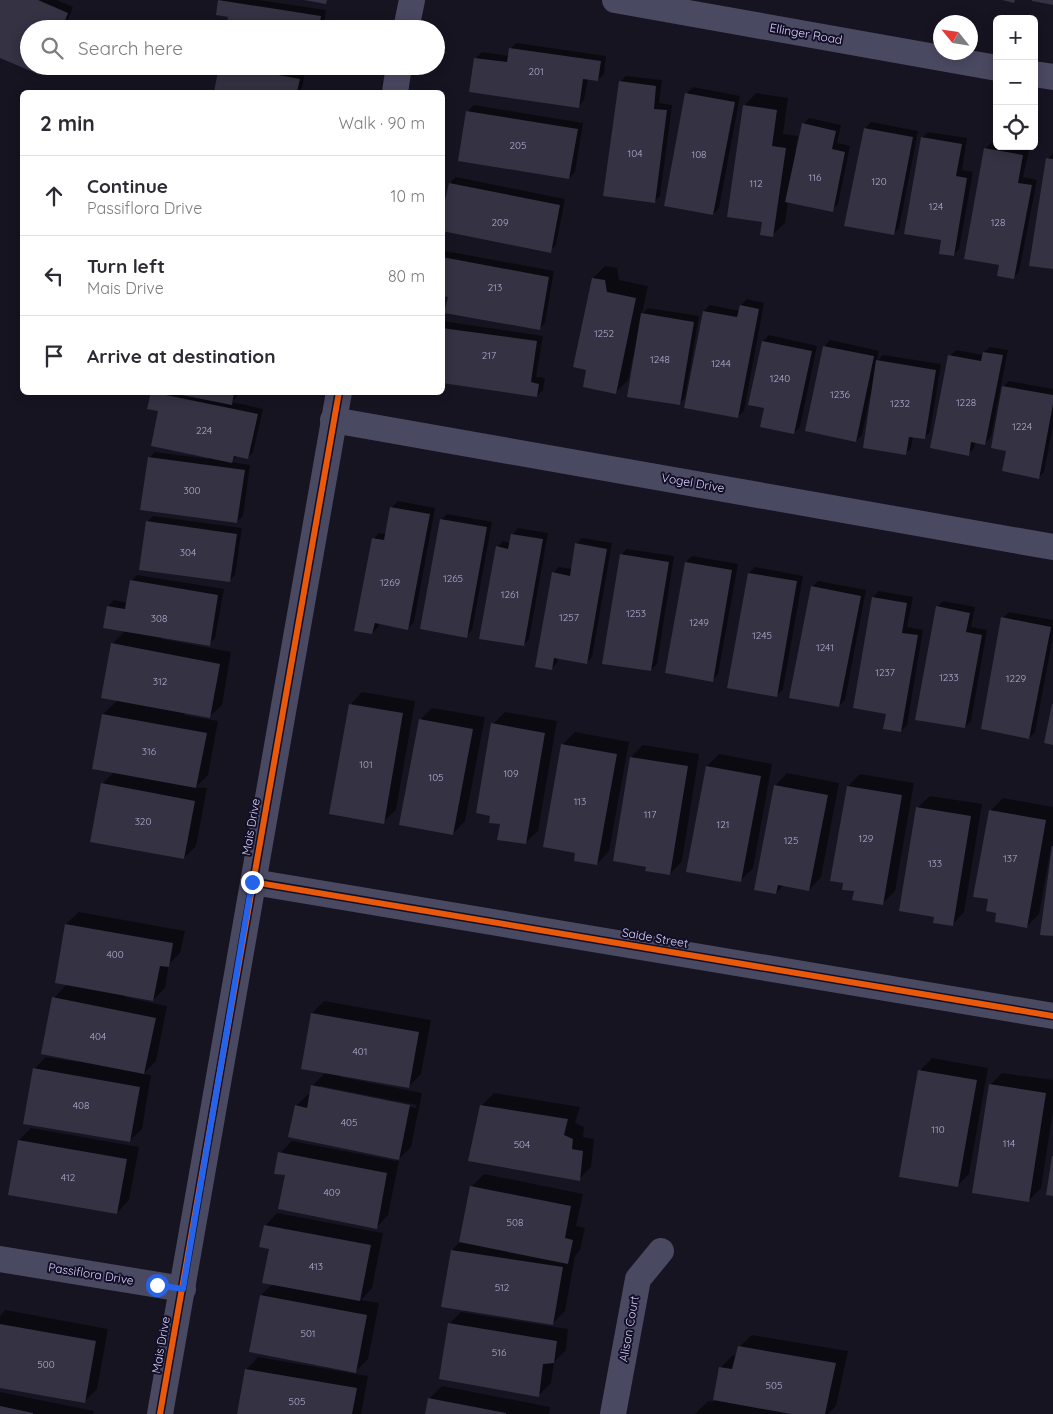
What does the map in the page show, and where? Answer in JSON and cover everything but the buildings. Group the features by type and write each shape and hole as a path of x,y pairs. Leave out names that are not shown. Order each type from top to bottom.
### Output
{"street":[{"path":"408,20 412,0"},
{"name":"Ellinger Road","path":"615,0 993,67"},
{"path":"394,90 397,75"},
{"path":"1038,75 1053,78"},
{"name":"Mais Drive","path":"160,1414 338,395"},
{"name":"Vogel Drive","path":"333,420 1053,546"},
{"name":"Saide Street","path":"252,882 1053,1016"},
{"name":"Alison Court","path":"614,1414 638,1279 661,1251"},
{"name":"Passiflora Drive","path":"0,1259 183,1289"}],"cycle path":[{"path":"160,1414 338,395"},
{"path":"253,882 1053,1016"}],"route":[{"path":"157,1285 183,1289 252,882"}]}
